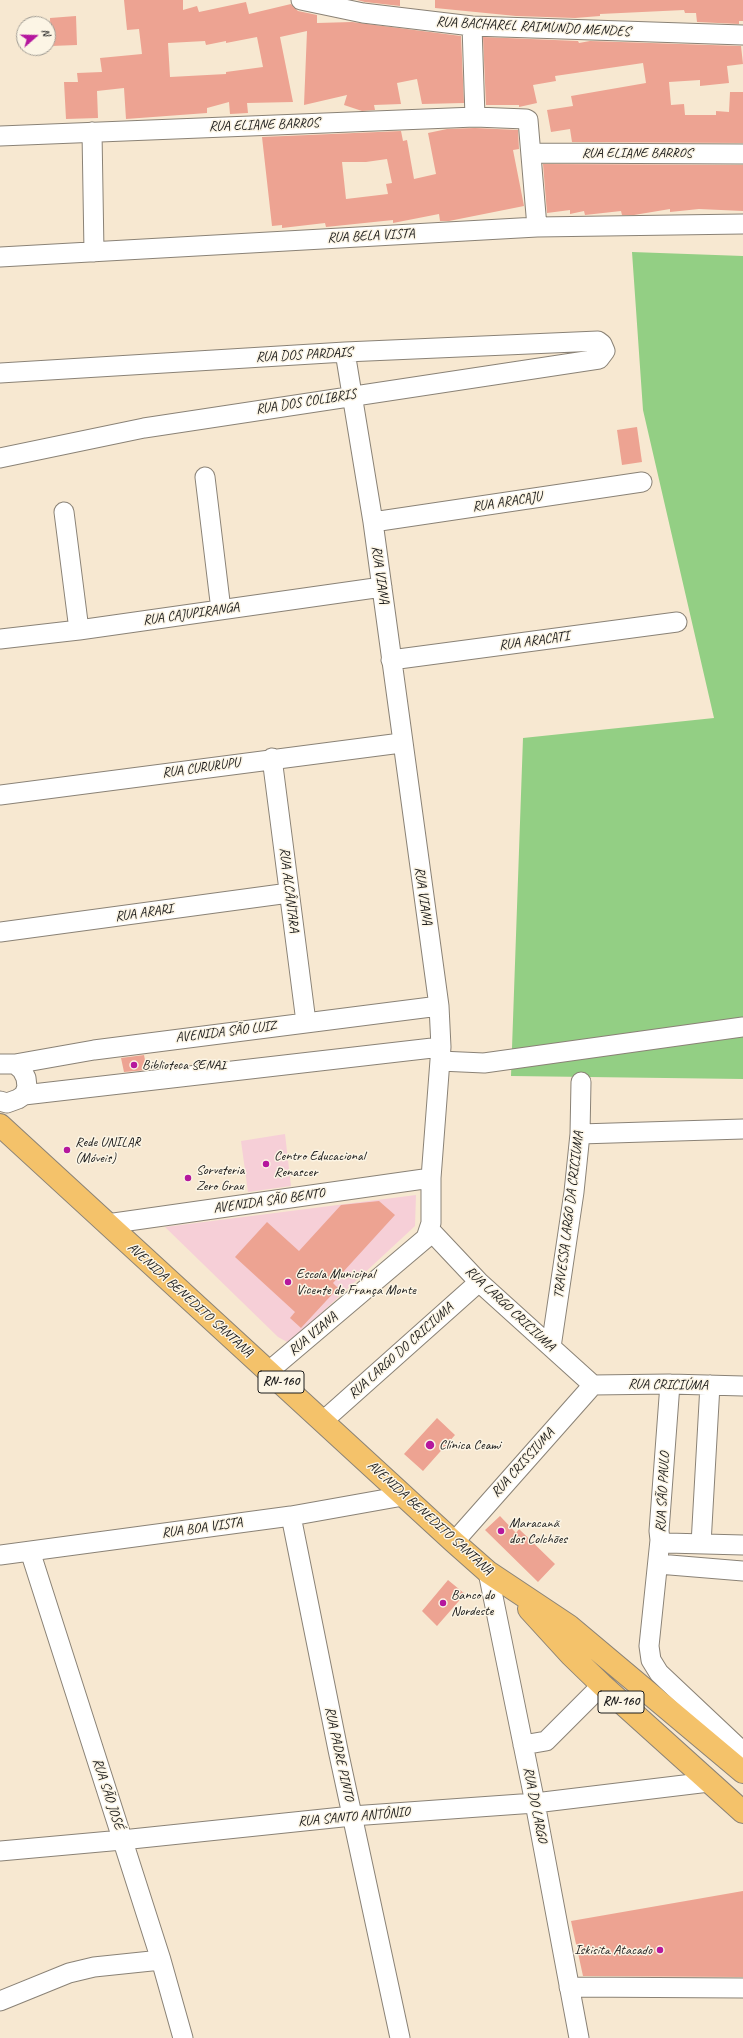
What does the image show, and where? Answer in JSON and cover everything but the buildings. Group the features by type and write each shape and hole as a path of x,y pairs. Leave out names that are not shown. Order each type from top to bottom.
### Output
{"main road":[{"name":"AVENIDA BENEDITO SANTANA","path":"0,1125 269,1371 403,1496 488,1572 569,1626 743,1772"},
{"name":"AVENIDA BENEDITO SANTANA","path":"507,1584 571,1655 602,1685 743,1812"}],"street":[{"name":"RUA BACHAREL RAIMUNDO MENDES","path":"301,0 363,13 472,26 743,35"},
{"path":"472,26 475,117"},
{"name":"RUA ELIANE BARROS","path":"0,136 475,117 528,120 531,153 743,154"},
{"path":"92,132 94,252"},
{"path":"531,153 537,227"},
{"name":"RUA BELA VISTA","path":"0,257 537,227 743,224"},
{"name":"RUA DOS PARDAIS","path":"0,373 345,352 598,341 605,348"},
{"name":"RUA DOS COLIBRIS","path":"0,458 144,428 352,395 599,359 603,356 605,348"},
{"name":"RUA VIANA","path":"269,1371 426,1238 430,1230 431,1178 440,1054 439,1006 373,522 345,352"},
{"path":"205,477 221,610"},
{"name":"RUA ARACAJU","path":"373,522 642,482"},
{"path":"64,512 79,630"},
{"name":"RUA CAJUPIRANGA","path":"0,639 79,630 382,588"},
{"name":"RUA ARACATI","path":"391,660 677,622"},
{"name":"RUA CURURUPU","path":"0,795 272,758 402,743"},
{"name":"RUA ALCÂNTARA","path":"272,758 306,1022"},
{"name":"RUA ARARI","path":"0,932 289,893"},
{"name":"AVENIDA SÃO LUIZ","path":"7,1064 94,1050 439,1006"},
{"path":"8,1102 440,1054 484,1063 743,1027"},
{"path":"7,1064 22,1070 26,1078 27,1087 8,1102"},
{"name":"TRAVESSA LARGO DA CRICIUMA","path":"551,1347 574,1192 580,1134 581,1082"},
{"path":"580,1134 743,1129"},
{"name":"AVENIDA SÃO BENTO","path":"107,1224 431,1178"},
{"name":"RUA LARGO CRICIUMA","path":"430,1230 479,1282 593,1385"},
{"name":"RUA LARGO DO CRICIUMA","path":"323,1421 479,1282"},
{"name":"RUA CRICIÚMA","path":"593,1385 670,1384 743,1386"},
{"name":"RUA SÃO PAULO","path":"670,1384 659,1531 660,1540 667,1543 743,1545"},
{"name":"RUA CRISSIUMA","path":"454,1542 593,1385"},
{"path":"701,1544 710,1385"},
{"name":"RUA BOA VISTA","path":"0,1555 291,1516 403,1496"},
{"name":"RUA PADRE PINTO","path":"291,1516 352,1816 400,2038"},
{"path":"660,1540 649,1646 651,1660 659,1673 743,1752"},
{"name":"RUA SÃO JOSÉ","path":"30,1551 160,1960 183,2038"},
{"path":"658,1564 743,1571"},
{"name":"RUA DO LARGO","path":"488,1572 535,1802 579,2038"},
{"path":"523,1745 546,1741 602,1685"},
{"name":"RUA SANTO ANTÔNIO","path":"0,1851 352,1816 535,1802 709,1782"},
{"path":"0,2001 69,1973 94,1966 160,1960"},
{"path":"569,1987 743,1988"}],"shaded area":[{"name":"Centro Educacional Renascer","path":"285,1134 291,1186 248,1192 241,1141"},
{"name":"Escola Municipal Vicente de França Monte","path":"416,1195 415,1226 289,1343 278,1337 165,1227"}],"green space":[{"path":"632,252 743,256 743,1079 511,1076 523,738 714,718 643,410"}],"place":[{"name":"Biblioteca SENAI","path":"134,1065"},
{"name":"Rede UNILAR (Móveis)","path":"67,1150"},
{"name":"Centro Educacional Renascer","path":"266,1164"},
{"name":"Sorveteria Zero Grau","path":"188,1178"},
{"name":"Escola Municipal Vicente de França Monte","path":"288,1282"},
{"name":"Clínica Ceami","path":"430,1445"},
{"name":"Maracanã dos Colchões","path":"501,1531"},
{"name":"Banco do Nordeste","path":"443,1603"},
{"name":"Iskisita Atacado","path":"660,1950"}]}
